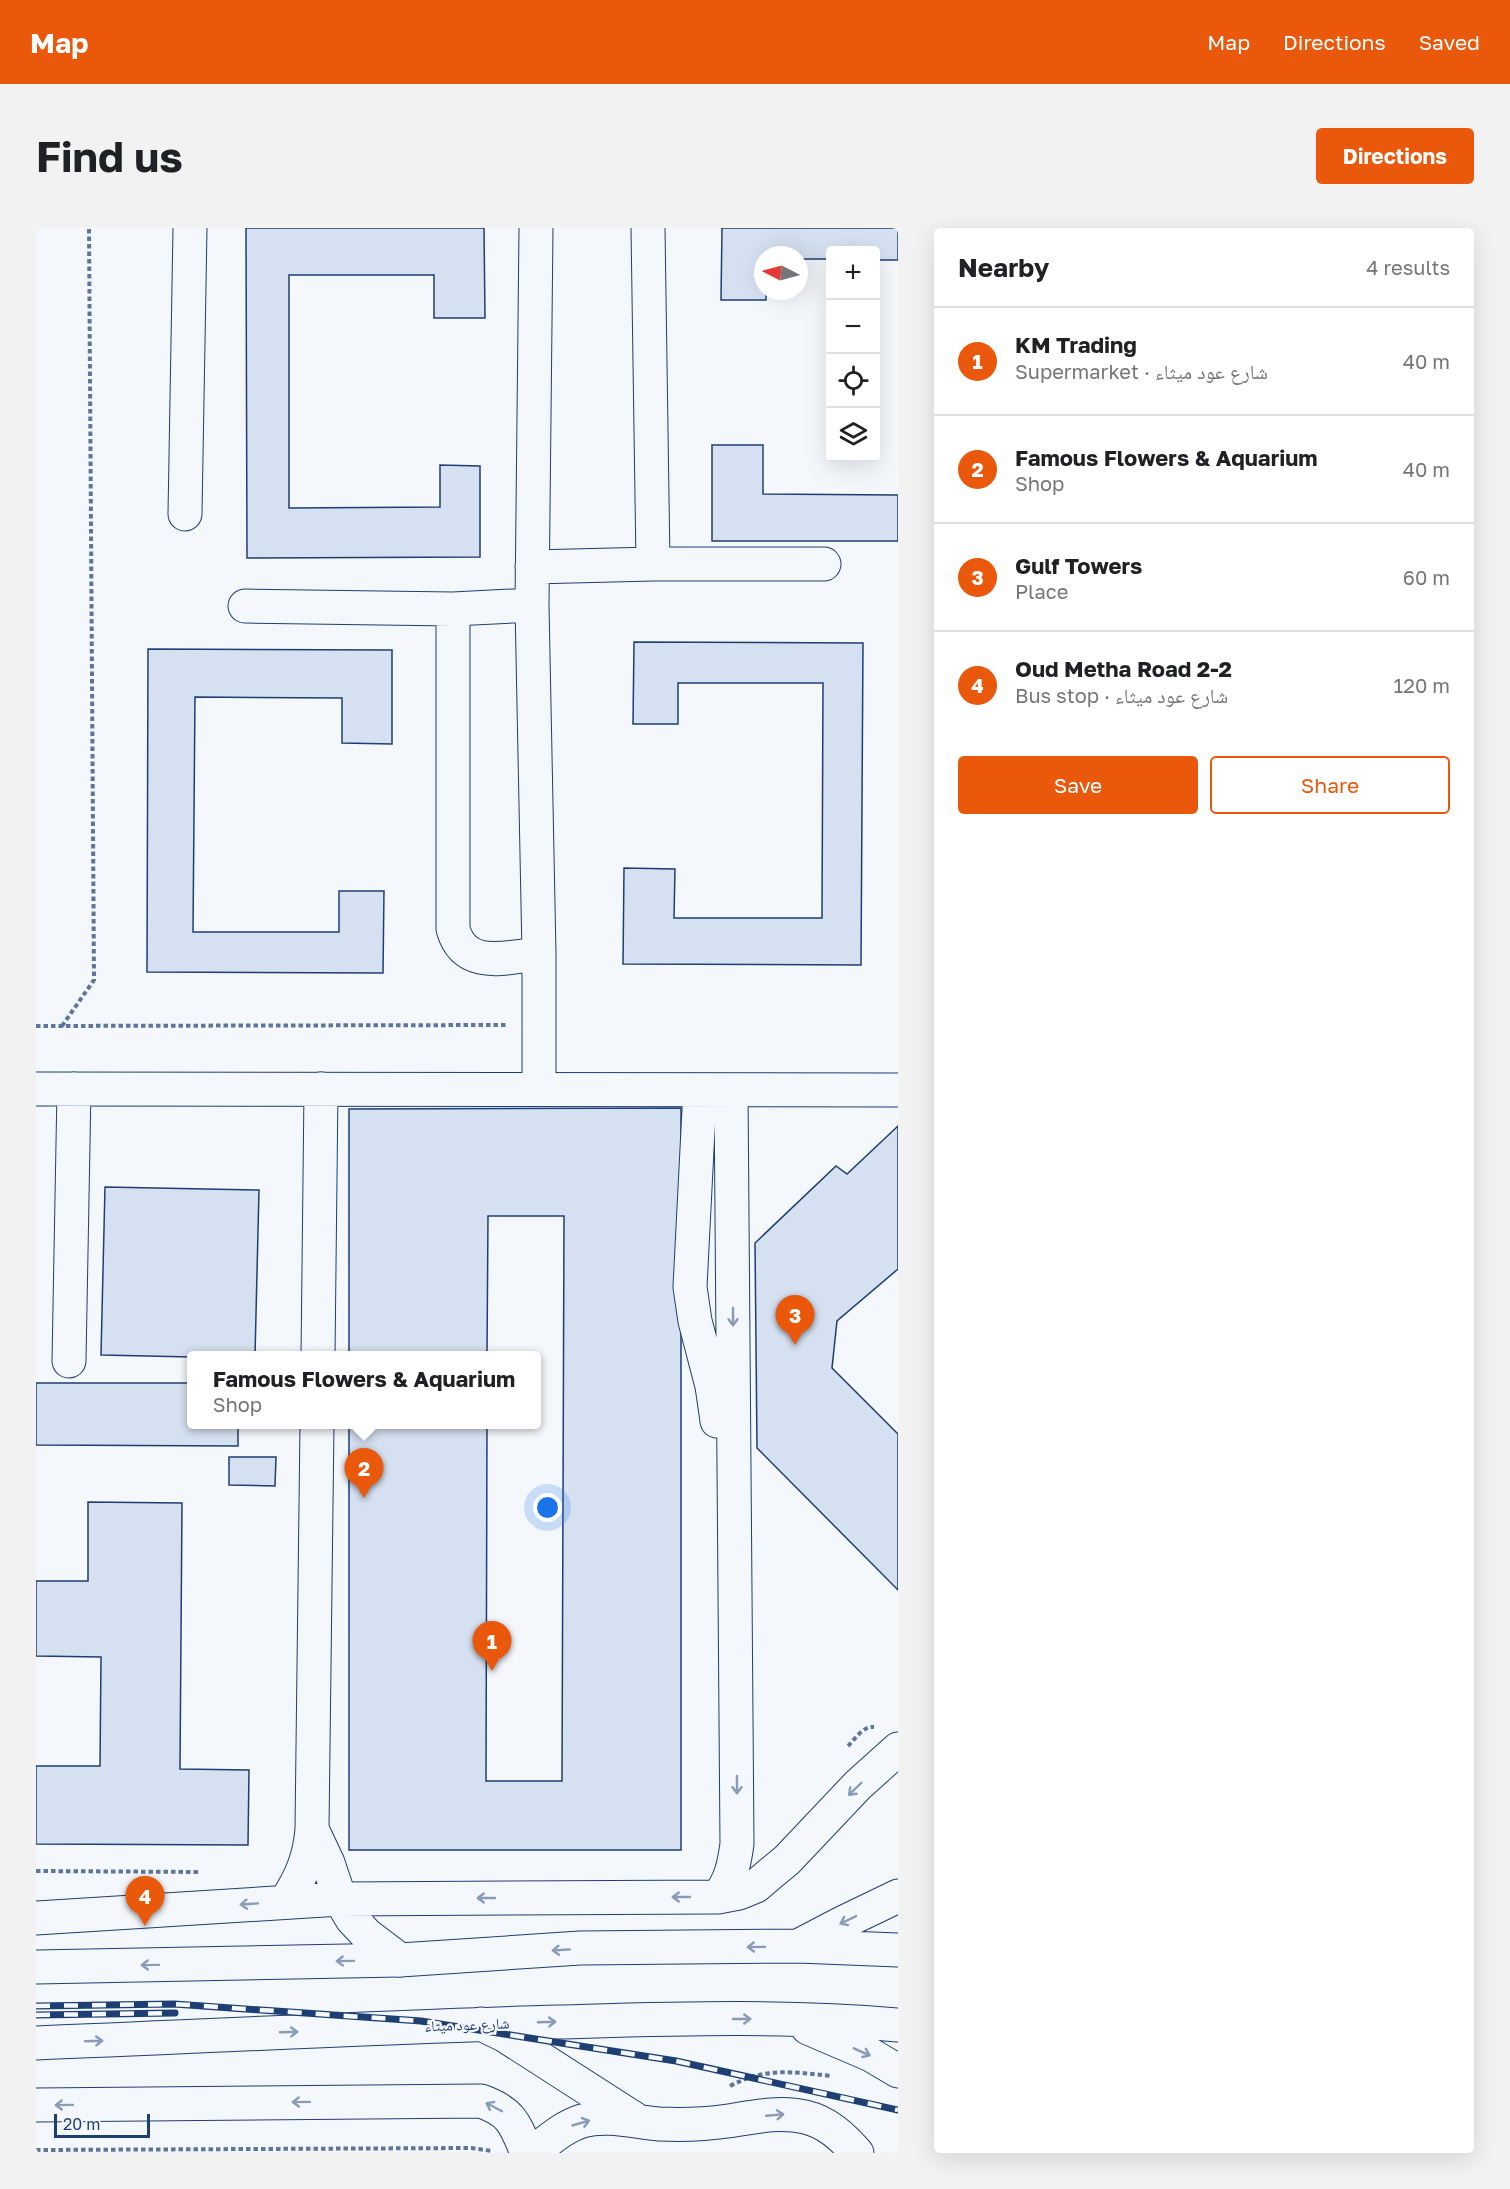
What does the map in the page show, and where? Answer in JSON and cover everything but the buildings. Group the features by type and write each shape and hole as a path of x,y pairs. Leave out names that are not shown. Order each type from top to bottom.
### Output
{"street":[{"path":"185,514 190,228"},
{"path":"536,228 532,605 539,954 539,1089"},
{"path":"648,228 653,564"},
{"path":"532,567 824,564"},
{"path":"245,606 453,609 532,605"},
{"path":"453,609 453,929 456,940 473,957 485,959 539,954"},
{"path":"36,1089 898,1090"},
{"path":"69,1361 74,1089"},
{"path":"318,1351 321,1089"},
{"path":"714,1275 723,1090"},
{"path":"723,1090 751,1278"},
{"path":"718,1760 719,1434 712,1386 695,1321 690,1287 723,1090"},
{"path":"718,1897 727,1885 734,1865 737,1844 723,1090"},
{"path":"286,1902 305,1867 312,1829 317,1429"},
{"path":"36,1918 340,1899 718,1897 739,1893 756,1886 787,1860 858,1785 898,1749"},
{"path":"312,1829 328,1863 340,1899 352,1918 367,1935 400,1960"},
{"path":"798,1946 898,1896"},
{"path":"36,1967 400,1960 580,1948 798,1946 898,1950"},
{"name":"شارع عود ميثاء","path":"36,2043 482,2024 688,2019 790,2020 898,2025"},
{"path":"790,2020 871,2055 898,2070"},
{"path":"482,2024 504,2035 638,2121"},
{"path":"36,2105 481,2101 498,2107 511,2119 513,2153"},
{"path":"532,2153 562,2130 584,2121 607,2119 661,2124 723,2121 784,2114 807,2118 827,2126 845,2139 857,2153"}],"path":[{"path":"62,1026 94,980 89,228"},
{"path":"36,1026 540,1025"},
{"path":"841,1754 863,1730 873,1726 878,1728 898,1749"},
{"path":"36,1871 207,1872"},
{"path":"36,2150 471,2148 513,2153"}],"railway":[{"path":"36,2006 174,2004 421,2021 676,2061 898,2110"},
{"path":"36,2015 175,2013"}],"place":[{"name":"Gulf Towers","path":"795,1345"},
{"name":"Famous Flowers & Aquarium","path":"364,1498"},
{"name":"KM Trading","path":"492,1671"},
{"name":"Oud Metha Road 2-2","path":"145,1926"}]}
